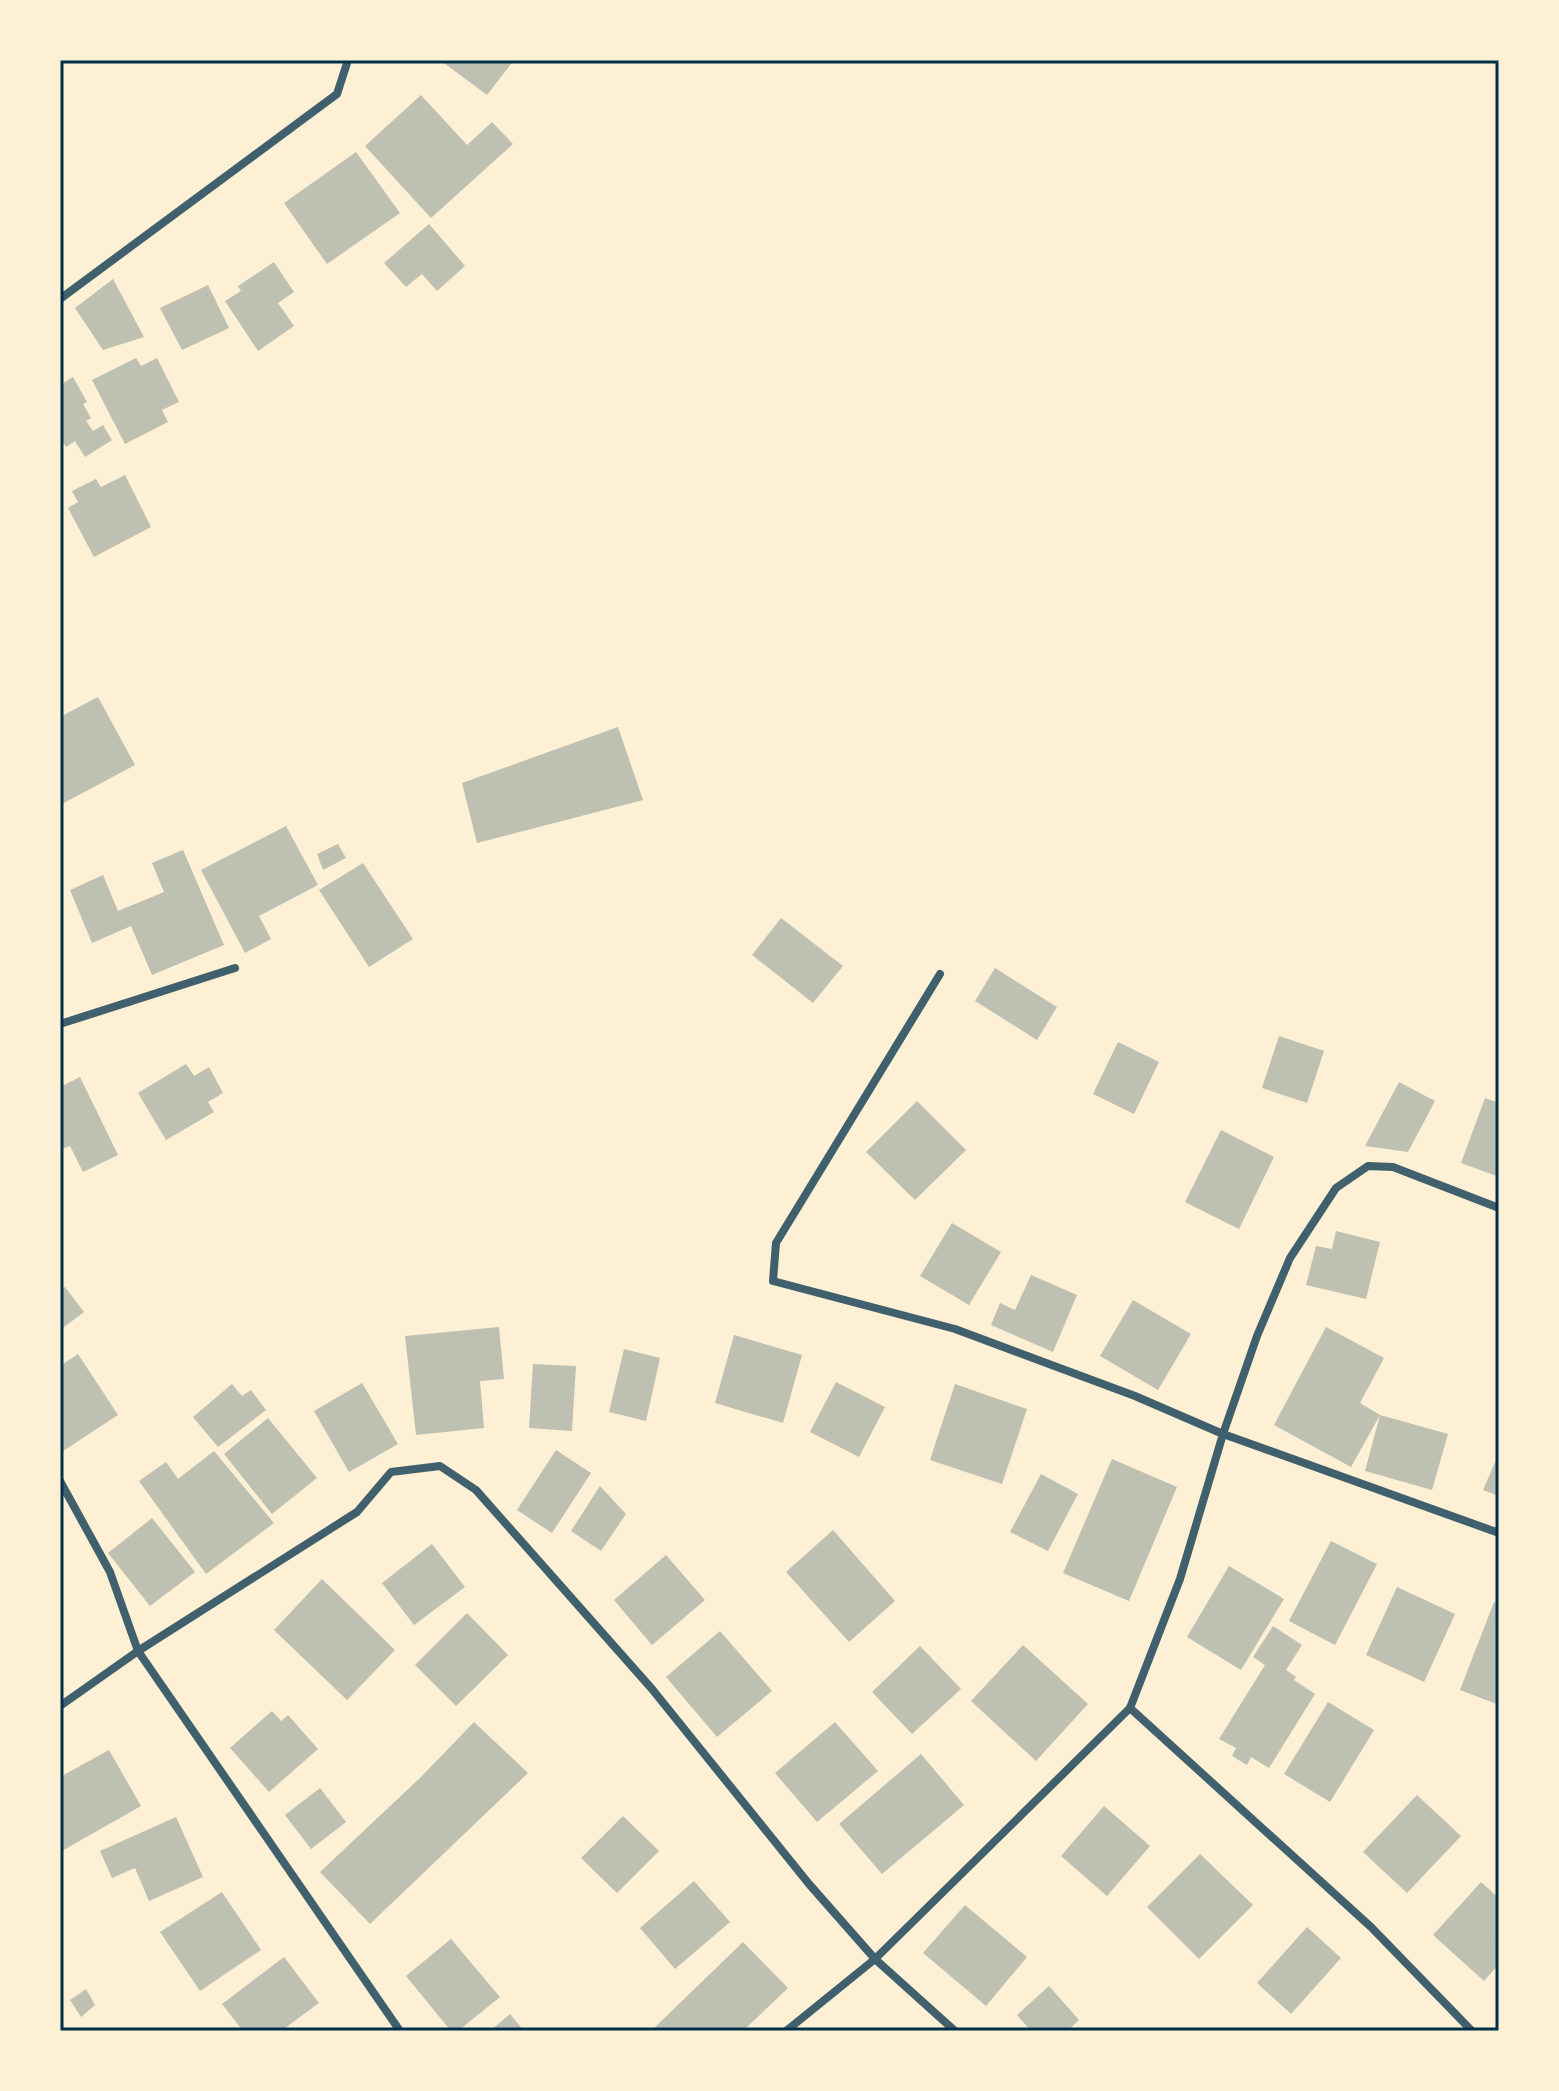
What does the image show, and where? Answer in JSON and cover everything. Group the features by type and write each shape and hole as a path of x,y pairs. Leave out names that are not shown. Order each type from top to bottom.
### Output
{"street":[{"path":"60,299 337,94 348,60"},
{"path":"60,1024 235,968"},
{"path":"940,974 776,1243 773,1281 955,1329 1135,1396 1223,1434 1499,1533"},
{"path":"786,2031 875,1959 1130,1708 1180,1579 1223,1434 1257,1336 1290,1258 1336,1188 1368,1166 1393,1167 1499,1208"},
{"path":"60,1706 138,1651 357,1512 391,1472 440,1466 476,1490 652,1689 809,1884 875,1959 955,2031"},
{"path":"60,1481 110,1572 138,1651 400,2031"},
{"path":"1130,1708 1371,1927 1472,2031"}],"building":[{"path":"440,60 514,60 487,95"},
{"path":"421,95 467,145 492,122 513,144 431,218 365,146"},
{"path":"356,152 400,213 327,264 284,203"},
{"path":"429,224 465,266 437,291 422,274 406,287 384,263"},
{"path":"274,262 294,292 278,303 294,326 258,351 225,301 241,291 238,286"},
{"path":"113,279 144,337 103,350 75,308"},
{"path":"208,285 229,328 182,350 160,308"},
{"path":"136,358 141,366 157,358 179,402 162,410 168,422 125,444 92,380"},
{"path":"73,377 87,402 83,404 91,418 86,421 93,431 103,425 112,440 85,457 75,441 66,447 60,436 60,385"},
{"path":"125,475 151,527 94,557 68,508 78,502 72,491 96,479 101,487"},
{"path":"98,697 135,765 60,805 60,717"},
{"path":"618,727 643,800 477,843 462,783"},
{"path":"286,826 318,885 259,916 271,939 245,953 201,870"},
{"path":"338,844 346,858 323,870 317,854"},
{"path":"183,850 224,945 152,975 131,926 92,943 70,890 103,875 118,911 164,892 152,863"},
{"path":"363,863 413,939 369,967 319,890"},
{"path":"781,918 843,966 813,1003 752,955"},
{"path":"995,968 1057,1007 1037,1040 975,1001"},
{"path":"1279,1036 1324,1051 1307,1103 1262,1088"},
{"path":"1118,1042 1159,1062 1134,1114 1093,1094"},
{"path":"186,1064 194,1076 209,1067 223,1093 208,1102 214,1112 166,1140 138,1093"},
{"path":"80,1077 118,1155 83,1172 70,1146 60,1150 60,1087"},
{"path":"1399,1082 1435,1101 1408,1152 1365,1146"},
{"path":"1485,1098 1499,1103 1499,1177 1461,1163"},
{"path":"917,1101 966,1150 915,1200 866,1152"},
{"path":"1221,1130 1274,1157 1239,1229 1185,1202"},
{"path":"952,1223 1001,1252 969,1305 920,1276"},
{"path":"1336,1231 1380,1242 1366,1299 1306,1285 1316,1246 1332,1249"},
{"path":"1031,1275 1077,1295 1053,1352 991,1325 1000,1303 1015,1310"},
{"path":"65,1287 84,1312 60,1330 60,1291"},
{"path":"1133,1300 1191,1334 1158,1390 1100,1356"},
{"path":"499,1327 504,1379 480,1381 484,1428 416,1435 405,1336"},
{"path":"1326,1327 1384,1358 1360,1403 1380,1415 1351,1467 1274,1425"},
{"path":"734,1335 802,1355 783,1423 715,1403"},
{"path":"624,1349 660,1358 646,1421 609,1412"},
{"path":"78,1354 118,1415 60,1453 60,1366"},
{"path":"533,1364 576,1366 572,1431 529,1428"},
{"path":"836,1382 885,1407 859,1457 810,1432"},
{"path":"362,1383 398,1444 349,1472 314,1411"},
{"path":"232,1384 242,1396 251,1390 266,1410 218,1447 193,1417"},
{"path":"955,1384 1027,1409 1002,1484 930,1460"},
{"path":"1380,1415 1448,1434 1432,1490 1365,1471"},
{"path":"268,1418 317,1478 272,1514 224,1454"},
{"path":"556,1450 591,1473 552,1533 517,1510"},
{"path":"214,1451 274,1523 206,1574 139,1481 166,1462 178,1479"},
{"path":"1499,1453 1499,1496 1483,1490"},
{"path":"1112,1459 1177,1487 1129,1601 1063,1573"},
{"path":"1041,1474 1078,1494 1048,1551 1010,1532"},
{"path":"600,1486 626,1514 601,1551 571,1531"},
{"path":"152,1518 195,1572 150,1606 108,1553"},
{"path":"833,1530 895,1601 849,1642 786,1572"},
{"path":"1331,1541 1377,1564 1335,1645 1289,1621"},
{"path":"432,1544 465,1587 414,1625 382,1583"},
{"path":"666,1555 705,1600 652,1645 614,1600"},
{"path":"1229,1566 1284,1599 1241,1670 1187,1637"},
{"path":"322,1579 395,1650 347,1700 274,1630"},
{"path":"1397,1587 1455,1614 1424,1682 1366,1655"},
{"path":"1494,1602 1499,1604 1499,1705 1460,1690"},
{"path":"467,1613 508,1655 456,1706 415,1665"},
{"path":"1273,1626 1302,1645 1286,1670 1296,1677 1294,1680 1315,1694 1269,1768 1251,1757 1247,1765 1232,1756 1236,1748 1219,1739 1265,1665 1253,1657"},
{"path":"720,1631 772,1691 717,1737 666,1677"},
{"path":"1023,1645 1088,1704 1036,1761 971,1701"},
{"path":"920,1646 961,1689 912,1734 872,1692"},
{"path":"1328,1702 1374,1730 1330,1802 1284,1774"},
{"path":"272,1711 281,1721 288,1715 318,1749 269,1792 230,1748"},
{"path":"474,1722 528,1773 370,1924 320,1872 421,1777"},
{"path":"835,1722 878,1771 817,1822 775,1773"},
{"path":"109,1750 141,1806 60,1852 60,1777"},
{"path":"921,1754 964,1805 882,1874 839,1824"},
{"path":"320,1788 346,1822 311,1849 285,1815"},
{"path":"1417,1795 1461,1836 1407,1893 1363,1852"},
{"path":"1104,1806 1150,1846 1107,1896 1061,1856"},
{"path":"623,1816 659,1851 617,1893 581,1858"},
{"path":"176,1817 203,1877 149,1901 135,1868 112,1878 100,1851"},
{"path":"1200,1854 1253,1905 1199,1959 1147,1907"},
{"path":"694,1881 730,1922 675,1969 640,1928"},
{"path":"1481,1882 1499,1898 1499,1933 1495,1937 1499,1940 1499,1964 1484,1981 1433,1935"},
{"path":"222,1892 261,1950 200,1991 160,1932"},
{"path":"965,1905 1027,1957 986,2006 923,1953"},
{"path":"1307,1927 1341,1958 1291,2014 1257,1983"},
{"path":"451,1939 500,1997 458,2031 451,2031 406,1976"},
{"path":"743,1942 788,1988 743,2031 651,2031"},
{"path":"284,1957 319,2003 281,2031 243,2031 222,2004"},
{"path":"1049,1986 1079,2020 1067,2031 1031,2031 1017,2015"},
{"path":"86,1989 95,2005 81,2017 70,2000"},
{"path":"510,2014 524,2031 490,2031"}]}
